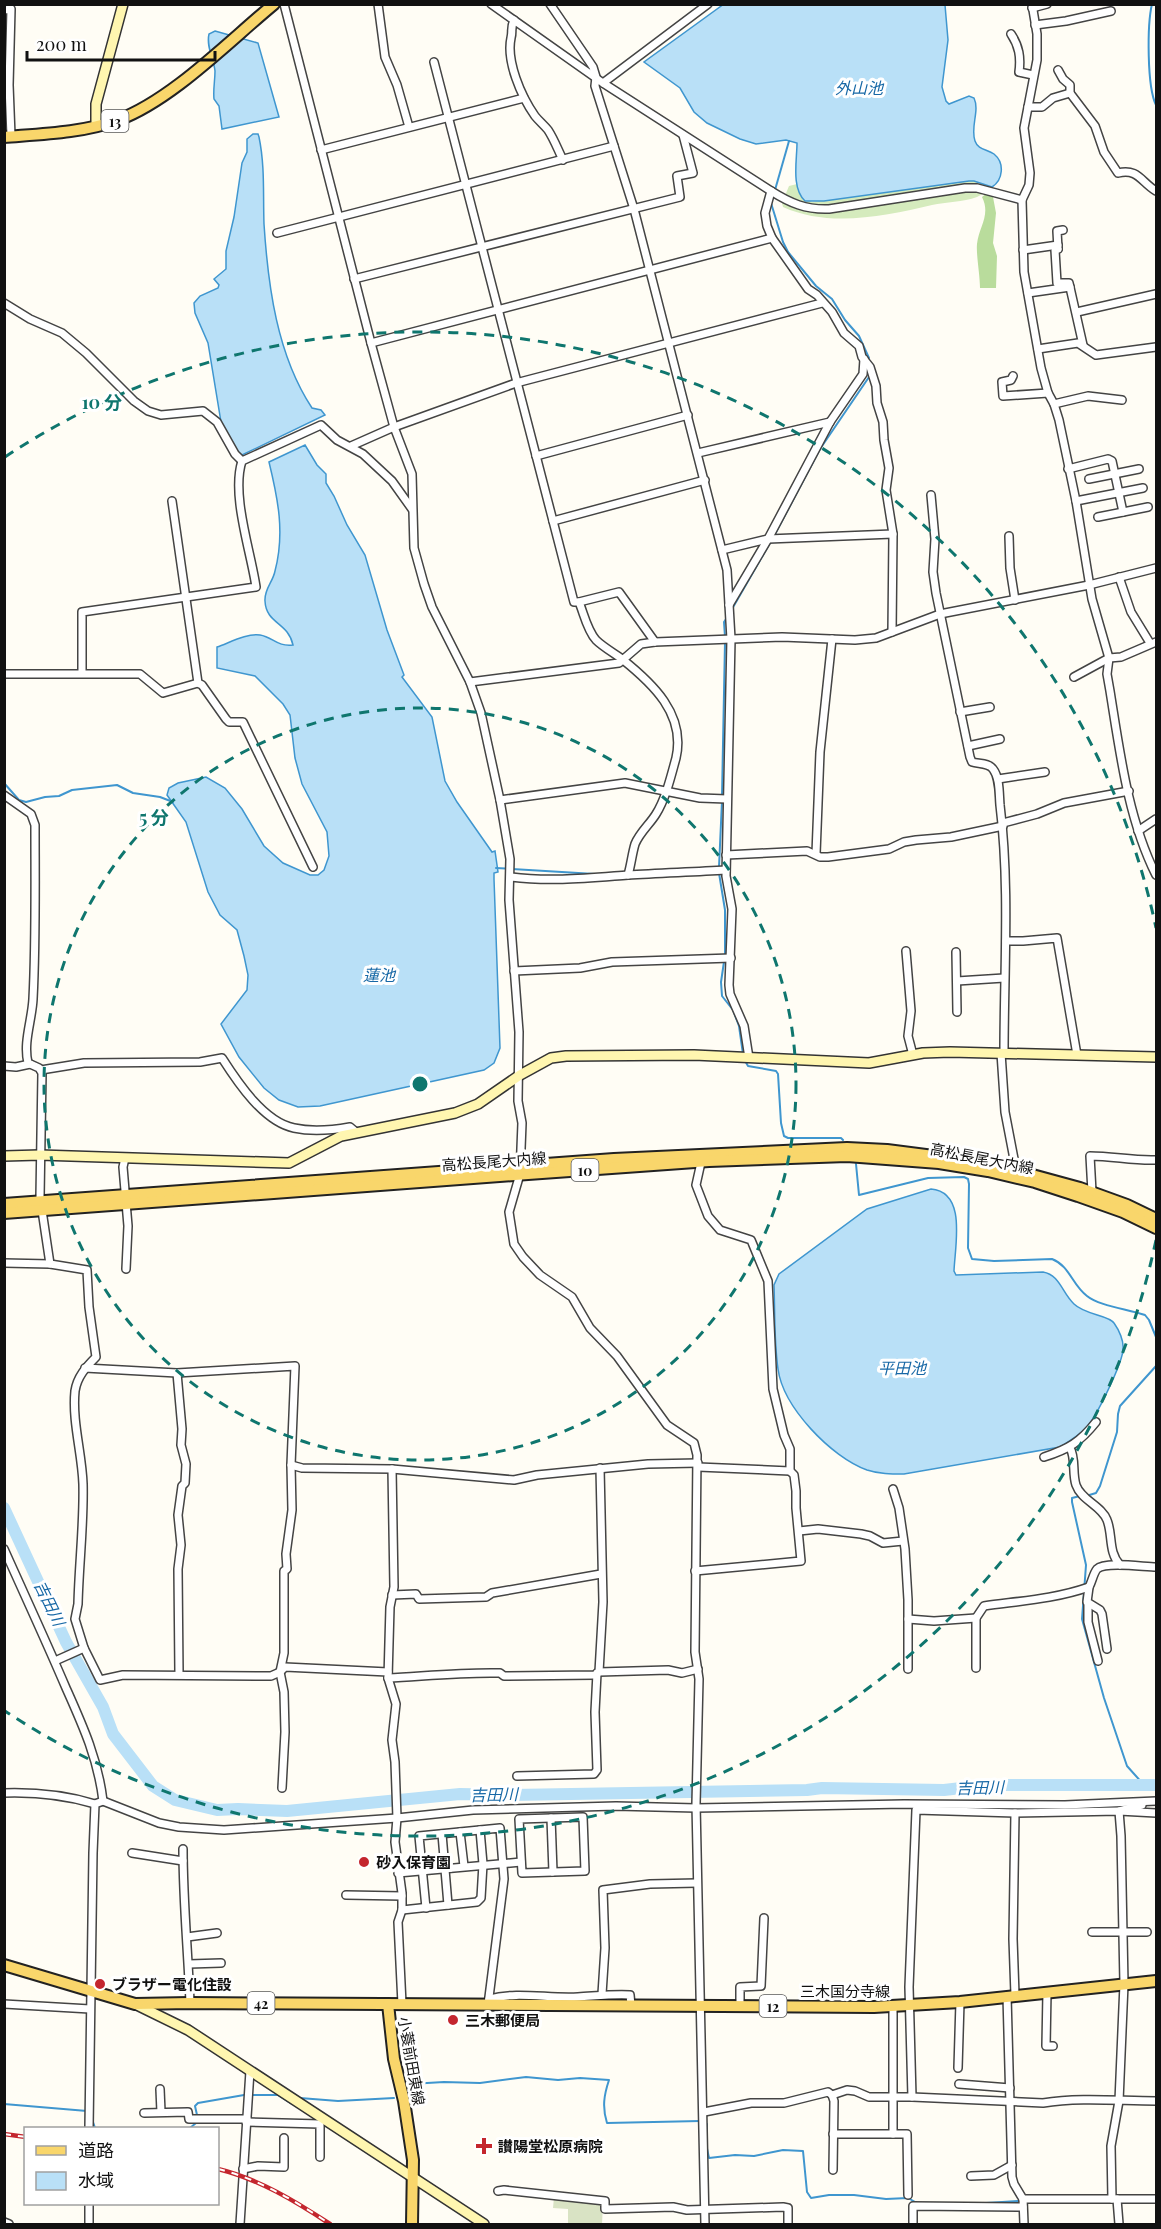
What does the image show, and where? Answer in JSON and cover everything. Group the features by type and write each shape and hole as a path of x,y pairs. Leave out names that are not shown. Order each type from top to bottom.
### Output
{"main road":[{"name":"13","path":"8,136 70,131 96,126 142,110 162,97 273,4"},
{"name":"高松長尾大内線","path":"4,1213 41,1206 719,1153 847,1148 940,1156 1011,1168 1092,1192 1156,1219"},
{"name":"高松長尾大内線","path":"520,1170 702,1159 847,1156 939,1163 1035,1182 1123,1212 1156,1228"},
{"name":"高松長尾大内線","path":"4,1204 41,1206"},
{"name":"小蓑前田東線","path":"4,1965 135,2004 388,2004 392,2051 410,2129 414,2177 411,2224"},
{"name":"三木国分寺線","path":"388,2004 489,2002 700,2006 893,2006 960,2002 1156,1981"}],"street":[{"path":"96,126 96,104 123,4"},
{"path":"284,4 371,343 394,427 412,474 414,548 432,608 470,682 481,713 500,800 511,872 509,900 519,1076 518,1101 522,1123 520,1170 509,1212 514,1244 540,1275 567,1292 576,1301 590,1328 617,1356 667,1425 694,1443 698,1465 695,1571 695,1652 698,1669 696,1806 705,2224"},
{"path":"378,4 385,57 397,85 409,127"},
{"path":"491,4 603,83 771,191 800,207 829,209 965,188 977,188 1022,200"},
{"path":"550,4 593,68 596,77 595,86 651,270 727,570 730,639 726,870 732,909 730,994 744,1026 750,1058"},
{"path":"603,83 708,4"},
{"path":"1047,4 1032,6 1037,60 1024,128 1029,185 1022,200 1024,272 1047,393 1054,404 1076,501 1089,585 1109,658 1107,674 1129,791 1138,831 1156,875"},
{"path":"4,10 11,9 8,136"},
{"path":"1035,25 1111,11"},
{"path":"514,20 510,28 512,36 509,43 512,64 524,98 535,116 549,132 563,160"},
{"path":"1011,33 1020,57 1019,72 1033,75"},
{"path":"434,62 574,602 619,592 655,642"},
{"path":"1058,70 1070,85 1070,93 1095,126 1104,152 1118,173 1127,171 1137,174 1143,182 1156,191"},
{"path":"1028,107 1042,107 1053,98 1070,93"},
{"path":"321,150 524,98"},
{"path":"354,279 680,197 677,176 693,173 683,135"},
{"path":"277,234 614,146"},
{"path":"771,191 765,213 772,238 808,289 817,295 844,333 858,346 873,377 883,422 889,468 886,490 893,534 892,632"},
{"path":"1063,230 1057,231 1058,249 1055,250 1057,283 1069,283 1083,345"},
{"path":"371,343 772,238"},
{"path":"1023,250 1058,249"},
{"path":"1028,293 1070,287"},
{"path":"1077,312 1156,294"},
{"path":"4,303 30,319 62,333 86,353 134,401 148,411 161,415 203,411 218,422 235,454 243,461"},
{"path":"351,446 394,427 516,382 822,303"},
{"path":"1038,349 1072,343 1083,345 1096,355 1105,356 1156,347"},
{"path":"729,606 768,539 830,422 863,374 864,359"},
{"path":"1014,375 1011,380 1002,382 1003,396 1047,393"},
{"path":"1054,404 1088,396 1122,400"},
{"path":"536,456 688,415"},
{"path":"698,453 830,422"},
{"path":"243,461 321,425 337,440 363,454 392,481 412,509"},
{"path":"1068,469 1108,459 1112,461 1123,512"},
{"path":"82,673 82,612 256,587 238,482 243,461"},
{"path":"1089,480 1138,469"},
{"path":"553,521 705,480"},
{"path":"1076,501 1143,488"},
{"path":"931,495 935,538 933,572 968,746 972,762 989,765 995,770 998,779 1003,825 1006,941 1003,1053 1005,1112 1014,1159 1011,1168"},
{"path":"172,501 198,683 202,685 229,722 243,722 313,867"},
{"path":"1098,517 1148,507"},
{"path":"722,550 768,539 893,534"},
{"path":"1009,536 1010,568 1015,600"},
{"path":"470,682 623,661 641,644 655,642 782,637 855,640 876,638 940,614 1089,585 1156,567"},
{"path":"1074,677 1109,658 1121,657 1153,642 1131,612 1119,577"},
{"path":"579,602 586,622 596,639 654,689 672,712 677,741 666,792 656,814 635,843 628,873"},
{"path":"816,854 820,752 832,639"},
{"path":"4,674 140,674 163,693 198,683"},
{"path":"960,712 990,707"},
{"path":"968,746 1000,739"},
{"path":"998,779 1045,772"},
{"path":"500,800 625,783 700,798 728,799"},
{"path":"726,855 807,851 820,857 828,857 889,849 904,842 951,837 1003,825 1064,803 1129,791"},
{"path":"4,795 31,814 35,825 36,907 33,999 26,1044 30,1064 41,1070 84,1063 200,1062 222,1058 238,1083 270,1117 286,1126 305,1130 350,1127 356,1132"},
{"path":"1138,831 1156,819"},
{"path":"511,872 532,879 579,880 628,873 726,870"},
{"path":"1006,941 1057,938 1077,1055"},
{"path":"906,951 911,1011 908,1036 913,1055"},
{"path":"956,952 957,1012"},
{"path":"514,971 580,968 612,962 731,958"},
{"path":"957,981 1004,978"},
{"path":"4,1156 40,1155 289,1163 324,1143 356,1132 455,1113 478,1104 550,1058 566,1056 694,1055 869,1063 913,1055 950,1052 1156,1056"},
{"path":"4,1065 16,1067 30,1064"},
{"path":"41,1070 41,1206 50,1264"},
{"path":"1092,1192 1090,1156 1156,1160"},
{"path":"125,1158 123,1167 128,1226 126,1269"},
{"path":"695,1571 801,1561 796,1491 794,1475 790,1471 790,1449 784,1435 773,1389 767,1276 751,1240 720,1230 708,1216 696,1185 702,1159"},
{"path":"4,1263 50,1264 87,1270 89,1307 96,1357 85,1368 75,1392 75,1419 83,1483 78,1604 75,1619 84,1648 100,1680 123,1675 271,1676 285,1667 388,1675 437,1676 462,1672 500,1673 504,1676 668,1670 682,1673 698,1669"},
{"path":"85,1368 177,1373 295,1366 291,1465 292,1510 283,1590 284,1653 280,1672 284,1692 285,1732 282,1788"},
{"path":"177,1373 183,1429 182,1445 186,1464 185,1483 182,1486 178,1515 181,1545 178,1569 180,1674"},
{"path":"1044,1457 1070,1448 1084,1437 1096,1422"},
{"path":"1070,1448 1073,1452 1075,1483 1085,1497 1107,1518 1114,1558 1120,1565"},
{"path":"291,1465 302,1468 392,1469 514,1480 537,1475 648,1464 790,1471"},
{"path":"517,1776 594,1774 597,1770 595,1712 600,1636 603,1632 600,1468"},
{"path":"392,1469 394,1587 390,1607 388,1675 396,1704 392,1740 397,1818 395,1842 402,1896 402,1910 398,1922 402,2004"},
{"path":"893,1490 899,1508 903,1541 908,1619 908,1669"},
{"path":"799,1531 818,1529 861,1534 883,1543 903,1541"},
{"path":"4,1550 55,1661 95,1757 99,1802 90,1989 89,2127"},
{"path":"4,1563 14,1572"},
{"path":"1098,1661 1088,1622 1087,1588 1097,1569 1112,1564 1156,1567"},
{"path":"392,1594 416,1594 419,1599 486,1598 492,1593 601,1574"},
{"path":"976,1668 976,1618 984,1606 1063,1596 1087,1588"},
{"path":"1088,1604 1100,1610 1102,1614 1109,1648 1096,1650"},
{"path":"908,1619 934,1621 976,1618"},
{"path":"55,1661 84,1648"},
{"path":"4,1793 69,1796 99,1802 159,1823 198,1829 252,1829 473,1810 616,1806 1065,1805 1156,1801"},
{"path":"1119,1811 1156,1801"},
{"path":"912,2097 909,1987 916,1810 1156,1813"},
{"path":"1119,1811 1124,1984 1119,2101 1111,2146 1119,2224"},
{"path":"1015,1813 1010,2088 1012,2165 1014,2184 1023,2203 1024,2224"},
{"path":"583,1817 585,1871 522,1873 521,1862 519,1820 583,1817"},
{"path":"550,1818 553,1872"},
{"path":"426,1908 419,1836 500,1828 503,1889 489,2002 526,1995 578,1997 602,1994 630,1995 630,2005"},
{"path":"402,1910 477,1902 481,1898 483,1864 480,1830"},
{"path":"460,1832 464,1866"},
{"path":"442,1834 448,1905"},
{"path":"183,1849 183,1896 190,2003"},
{"path":"132,1853 183,1861"},
{"path":"398,1873 521,1862"},
{"path":"602,1994 605,1948 603,1890 650,1884 697,1883"},
{"path":"346,1895 402,1896"},
{"path":"740,2006 740,1987 762,1986 764,1918"},
{"path":"1092,1932 1147,1932"},
{"path":"187,1936 217,1933"},
{"path":"189,1964 221,1964"},
{"path":"1047,1992 1046,2046 1053,2046"},
{"path":"958,2068 960,2002"},
{"path":"4,2004 90,2009"},
{"path":"135,2004 188,2030 322,2121 414,2177 484,2224"},
{"path":"893,2006 893,2134"},
{"path":"240,2224 250,2071"},
{"path":"959,2084 1010,2088"},
{"path":"160,2089 160,2112"},
{"path":"704,2112 751,2103 784,2103 828,2092 832,2095 847,2090 869,2097 1043,2103 1061,2100 1156,2101"},
{"path":"832,2095 833,2170"},
{"path":"144,2113 188,2112 189,2120 322,2121"},
{"path":"320,2157 322,2121"},
{"path":"833,2134 907,2133 908,2195"},
{"path":"243,2169 258,2166 284,2167 284,2138"},
{"path":"971,2176 994,2175 1012,2165"},
{"path":"498,2192 504,2190 604,2201 605,2209 783,2207 788,2208 788,2224"},
{"path":"913,2224 913,2206 1156,2199"},
{"path":"89,2205 89,2224"},
{"path":"4,2222 9,2224"}],"green space":[{"path":"969,181 992,187 972,199 876,216 819,217 783,207 782,203 789,186 797,184 799,193 812,202"},
{"path":"987,193 993,197 996,213 993,243 997,256 996,288 980,288 977,244 985,215 982,197"},
{"path":"554,2197 603,2204 602,2224 568,2224 568,2209 553,2208"}],"water":[{"name":"外山池","path":"724,4 945,5 948,40 942,87 946,101 949,104 969,96 974,98 976,103 975,141 980,148 998,158 1001,167 999,180 992,187 969,181 824,201 805,201 796,181 797,143 786,140 756,144 707,123 694,112 680,88 644,62"},
{"path":"215,31 258,43 279,117 222,129 219,106 214,99 215,71 209,44 209,34"},
{"path":"253,134 258,134 261,148 268,271 282,343 290,366 312,408 321,410 325,415 242,455 238,453 221,422 208,343 195,313 194,303 200,296 218,288 219,285 214,279 226,269 226,251 242,163 247,152 247,139"},
{"name":"蓮池","path":"305,445 317,465 326,474 326,483 365,555 387,630 404,675 402,677 432,717 445,781 492,852 495,851 498,872 494,873 494,879 500,1048 494,1063 484,1070 320,1106 298,1107 279,1100 264,1088 239,1057 221,1024 247,990 248,975 244,956 237,930 220,915 208,892 186,822 167,795 169,788 178,783 206,777 225,788 242,809 264,846 283,863 310,875 318,875 324,870 329,856 327,832 302,784 295,758 290,715 283,704 255,676 217,668 217,647 244,637 260,635 283,645 293,645 287,632 266,609 266,593 275,571 280,543 277,503 269,462"},
{"name":"平田池","path":"931,1189 942,1192 950,1199 954,1209 957,1234 954,1271 956,1275 1043,1272 1049,1274 1074,1304 1090,1313 1111,1320 1119,1332 1123,1346 1122,1356 1108,1390 1086,1428 1060,1447 904,1474 876,1472 853,1463 824,1442 811,1429 789,1399 778,1369 775,1337 774,1285 779,1274 867,1209"}],"waterway":[{"path":"1152,4 1149,56 1151,85 1156,105"},
{"path":"775,190 789,141"},
{"path":"771,203 788,252 816,286 832,299 845,320 859,336 869,358"},
{"path":"774,536 820,449 869,377 869,373"},
{"path":"732,609 771,541"},
{"path":"725,637 724,622 728,616"},
{"path":"722,796 725,642"},
{"path":"4,783 19,800 26,802 59,796 72,790 117,785 133,793 160,797 173,802"},
{"path":"719,867 722,801"},
{"path":"496,868 595,874"},
{"path":"719,873 725,910 722,996 733,1010 739,1026 743,1054"},
{"path":"744,1059 748,1066 776,1071 778,1074 784,1136 788,1138 841,1138 843,1140"},
{"path":"856,1164 859,1195 928,1178 964,1177 968,1179 968,1248 972,1259 994,1261 1052,1259 1063,1266 1087,1296 1106,1305 1145,1315 1156,1337"},
{"path":"1086,1496 1096,1493 1100,1486 1117,1432 1120,1406 1156,1366"},
{"path":"1080,1496 1072,1498 1072,1502 1086,1565 1082,1619 1104,1698 1127,1766 1144,1785"},
{"name":"吉田川","path":"4,1508 66,1642 103,1707 113,1734 153,1786 175,1800 217,1810 287,1811 460,1794 512,1795 822,1788 944,1790 987,1785 1156,1785"},
{"path":"410,2084 480,2083 526,2077 558,2080 580,2078 609,2080 604,2101 607,2123 700,2121"},
{"path":"197,2115 195,2106 198,2103 244,2095"},
{"path":"253,2095 278,2095 292,2104"},
{"path":"300,2098 338,2101 394,2098"},
{"path":"4,2104 87,2111"},
{"path":"93,2111 93,2116"},
{"path":"93,2122 95,2127"},
{"path":"191,2127 196,2123"},
{"path":"707,2124 706,2144 709,2158 735,2155 754,2156 783,2150 803,2151 807,2192 811,2198 854,2195 886,2199 908,2198 917,2203"},
{"path":"986,2203 1018,2201"},
{"path":"1128,2202 1152,2202"}],"railway":[{"path":"4,2134 24,2137"},
{"path":"219,2169 262,2185 330,2224"}],"place":[{"name":"砂入保育園","path":"364,1862"},
{"name":"ブラザー電化住設","path":"100,1984"},
{"name":"三木郵便局","path":"453,2020"},
{"name":"讃陽堂松原病院","path":"484,2146"}]}
